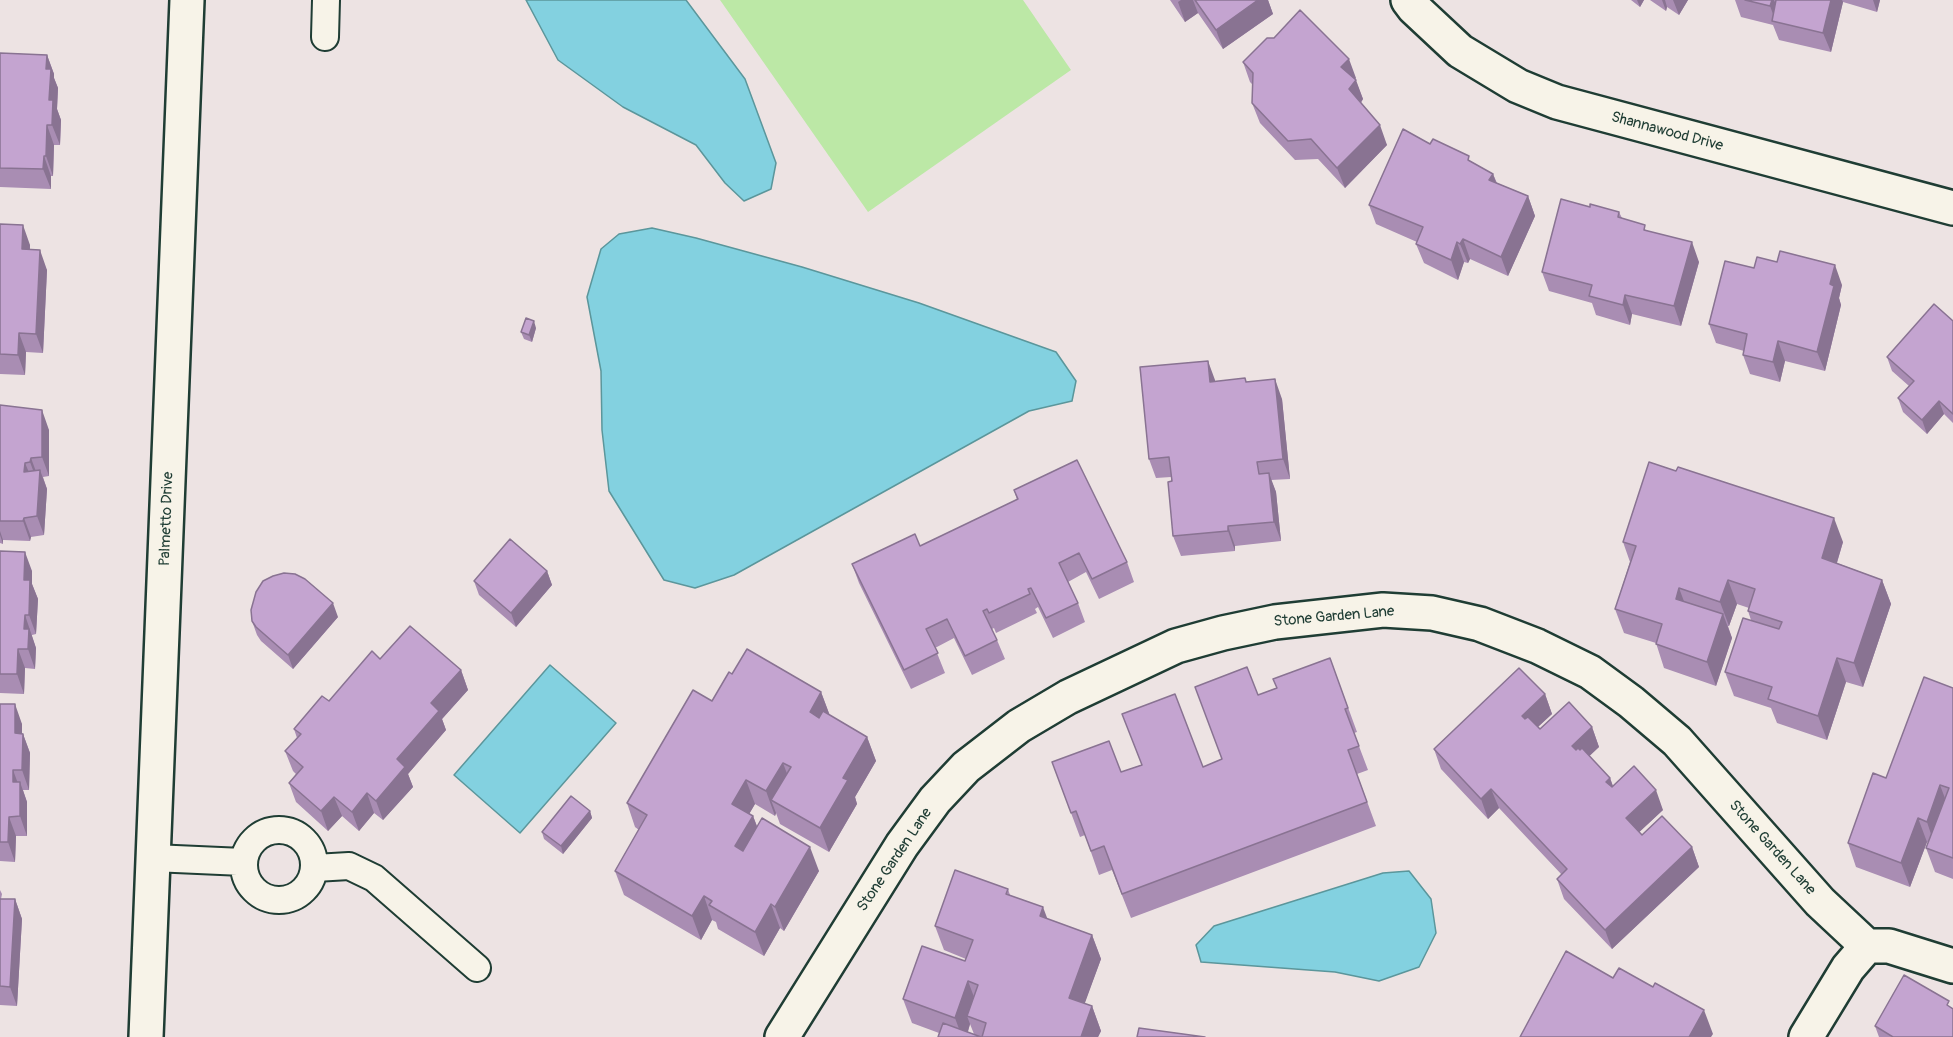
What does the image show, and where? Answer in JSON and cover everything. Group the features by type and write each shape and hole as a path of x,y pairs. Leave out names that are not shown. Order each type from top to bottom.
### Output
{"street":[{"name":"Palmetto Drive","path":"146,1037 187,0"},
{"name":"Shannawood Drive","path":"1408,0 1460,51 1518,86 1557,102 1953,208"},
{"name":"Stone Garden Lane","path":"782,1037 902,844 935,800 966,767 1019,726 1068,697 1176,646 1275,622 1383,610 1432,613 1480,624 1537,646 1590,672 1631,702 1677,741 1820,902 1867,946"},
{"path":"1806,1037 1848,968 1867,946 1888,946 1953,966"}],"lane":[{"path":"325,37 326,0"},
{"path":"282,830 295,833 306,842 314,855 315,868 311,882 302,893 290,899 276,901 262,897 252,888 245,876 243,862 247,849 256,837 268,831 282,830"},
{"path":"153,858 243,862"},
{"path":"315,868 349,866 374,878 477,968"}],"green space":[{"path":"720,0 1023,0 1071,70 868,212"}],"water":[{"path":"526,0 686,0 745,79 776,163 771,189 744,201 725,183 696,145 623,107 558,60"},
{"path":"652,228 802,267 919,303 1056,352 1076,381 1072,401 1029,411 734,575 695,588 664,580 609,491 602,430 601,371 587,297 601,249 619,234"},
{"path":"550,665 616,723 520,833 454,775"},
{"path":"1409,871 1431,899 1436,933 1419,967 1379,981 1335,972 1201,962 1196,945 1214,926 1383,873"}],"building":[{"path":"1195,0 1258,0 1216,30"},
{"path":"1745,0 1772,0 1770,6"},
{"path":"1776,0 1831,0 1823,33 1772,21"},
{"path":"1300,10 1349,59 1341,67 1356,80 1349,89 1380,125 1337,168 1311,139 1288,141 1252,103 1253,73 1243,62 1267,38 1274,38"},
{"path":"0,53 47,55 46,69 51,69 49,100 53,100 52,125 47,125 46,156 44,156 43,169 0,168"},
{"path":"1403,129 1430,144 1433,139 1469,156 1468,160 1493,174 1489,180 1528,196 1501,257 1463,239 1460,244 1457,242 1451,260 1416,244 1423,227 1369,205"},
{"path":"1561,199 1619,212 1618,217 1645,225 1644,230 1692,242 1674,306 1625,295 1623,305 1589,296 1592,285 1542,272"},
{"path":"0,224 23,225 22,249 40,250 36,334 19,333 18,355 0,354"},
{"path":"1780,251 1835,265 1830,284 1834,286 1817,352 1778,341 1773,362 1743,355 1747,334 1709,324 1725,261 1754,268 1757,257 1777,262"},
{"path":"1934,304 1953,321 1953,414 1939,401 1922,420 1898,398 1914,381 1887,357"},
{"path":"526,318 534,321 529,335 521,332"},
{"path":"1208,361 1210,382 1245,378 1246,382 1275,379 1283,459 1257,462 1259,474 1269,473 1274,522 1228,526 1228,531 1173,536 1168,482 1172,481 1169,457 1149,459 1140,367"},
{"path":"0,405 42,410 42,457 31,458 30,462 25,463 24,472 40,470 37,516 24,518 23,521 0,521"},
{"path":"1077,460 1127,562 1092,579 1079,553 1059,563 1078,603 1046,618 1031,588 1028,589 1030,594 989,613 987,609 983,611 997,640 965,656 947,619 926,629 938,653 904,670 852,564 915,534 920,546 1018,499 1014,490"},
{"path":"1649,462 1676,471 1678,467 1834,518 1822,558 1882,580 1854,663 1837,658 1818,716 1768,699 1772,687 1725,672 1743,618 1779,629 1782,622 1748,611 1755,589 1728,580 1720,602 1679,588 1676,599 1723,614 1707,662 1656,644 1662,624 1615,609 1636,546 1623,542"},
{"path":"510,539 547,571 511,613 474,581"},
{"path":"0,551 25,552 24,580 30,580 29,615 25,615 24,629 29,629 28,649 18,649 17,674 0,674"},
{"path":"284,573 295,574 305,579 333,603 288,655 256,627 252,621 251,610 256,592 263,581"},
{"path":"410,626 461,670 431,703 439,711 397,759 405,767 376,801 367,793 352,812 334,797 321,811 289,783 303,767 285,751 301,734 294,729 322,696 329,701 372,651 380,659"},
{"path":"747,649 821,692 810,712 819,718 823,711 867,737 843,778 848,780 820,828 771,800 791,767 783,763 766,791 746,780 732,804 753,816 735,846 743,851 762,818 810,847 775,907 771,904 755,932 709,905 712,901 704,896 692,916 615,871 647,815 627,803 693,690 712,701 729,672 732,674"},
{"path":"1330,658 1359,746 1348,750 1367,802 1122,894 1104,846 1091,851 1076,811 1071,813 1052,762 1109,741 1121,772 1142,765 1122,714 1175,694 1203,767 1222,759 1195,687 1247,667 1258,695 1277,688 1273,679"},
{"path":"1519,668 1545,694 1522,716 1525,719 1528,717 1540,729 1569,702 1592,727 1572,746 1576,750 1582,748 1610,778 1606,782 1612,787 1634,766 1656,790 1626,818 1642,835 1662,816 1692,847 1605,930 1557,879 1567,869 1491,789 1481,799 1434,749"},
{"path":"1924,677 1953,688 1953,858 1926,848 1949,788 1940,785 1927,822 1918,818 1901,863 1848,843 1873,773 1886,778"},
{"path":"0,704 15,704 15,733 23,734 22,770 13,770 13,782 20,782 20,816 9,817 8,842 0,842"},
{"path":"571,796 590,811 561,846 542,832"},
{"path":"955,870 1008,889 1006,894 1043,907 1040,916 1092,935 1069,998 1092,1006 1081,1037 982,1037 986,1023 967,1016 978,985 968,981 955,1018 903,999 922,946 965,961 973,940 935,926"},
{"path":"0,899 15,899 10,987 0,986"},
{"path":"1566,951 1613,978 1619,968 1653,987 1655,983 1704,1010 1689,1037 1520,1037"},
{"path":"1904,975 1949,1001 1947,1005 1953,1009 1953,1037 1893,1037 1875,1026"},
{"path":"943,1023 981,1037 938,1037"},
{"path":"1139,1028 1205,1037 1137,1037"}]}
